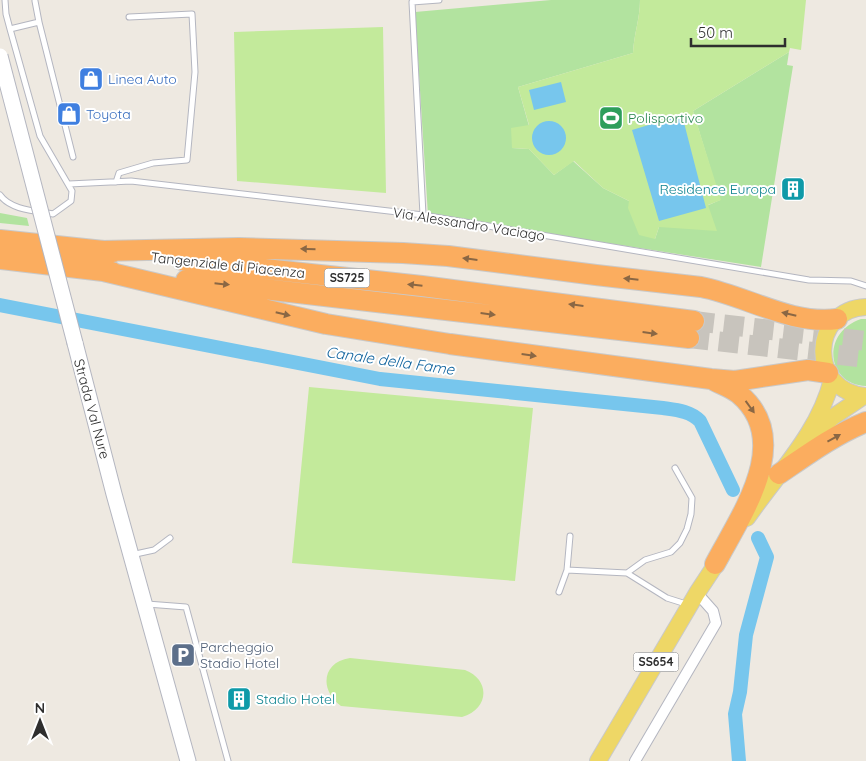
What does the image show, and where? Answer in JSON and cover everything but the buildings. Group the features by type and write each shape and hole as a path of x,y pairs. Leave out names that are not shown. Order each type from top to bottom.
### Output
{"highway":[{"name":"Tangenziale di Piacenza","path":"0,240 100,261 691,329"},
{"path":"100,261 258,248 448,256 701,287 718,290 782,313 812,320 824,320 852,312"},
{"name":"Tangenziale di Piacenza","path":"0,259 100,261"},
{"path":"100,261 326,324 450,344 711,379 735,381 808,370 830,376"},
{"path":"711,379 738,394 753,412 763,437 764,448 760,474 715,564"},
{"path":"779,474 820,446 866,422"}],"main road":[{"name":"Strada Val Nure","path":"0,56 144,604 188,761"},
{"name":"SS654","path":"865,396 852,394 841,388 830,376 823,359 823,344 828,330 852,312 866,298"},
{"name":"SS654","path":"803,443 825,402 830,376"},
{"name":"SS654","path":"598,761 715,564 779,474 803,443 823,424 865,396"}],"street":[{"path":"635,761 716,623 712,611 693,599"}],"lane":[{"path":"0,195 2,201 22,209 53,214 71,201 72,191 40,136 6,14 4,0"},
{"path":"423,215 412,2 439,0"},
{"path":"35,1 73,157"},
{"path":"116,182 119,173 153,163 187,160 195,72 192,14 129,17"},
{"path":"10,29 39,22"},
{"name":"Via Alessandro Vaciago","path":"68,184 131,181 423,215 809,280 851,281 866,286"},
{"path":"627,573 645,560 671,552 680,543 687,529 691,514 692,498 675,468"},
{"path":"558,592 567,570 570,536"},
{"path":"131,555 154,550 170,538"},
{"path":"567,570 627,573 667,598 693,599"},
{"path":"144,604 186,607 228,761"}],"green space":[{"path":"551,0 640,0 633,53 518,87 529,126 512,148 529,149 554,175 573,161 603,188 629,201 655,239 659,227 720,200 693,111 789,52 787,65 793,66 761,267 428,215 415,12"},
{"name":"Polisportivo","path":"640,0 806,0 801,50 790,48 789,52 693,111 721,200 708,205 717,231 659,227 655,239 639,235 628,208 629,201 603,188 574,161 554,175 529,149 512,148 511,128 529,125 518,87 633,53"},
{"path":"383,27 386,193 237,181 234,32"},
{"path":"0,213 27,218 29,226 0,223"},
{"path":"861,319 866,319 866,386 853,383 843,377 836,368 834,357 834,346 839,335 848,326"},
{"path":"309,387 533,408 515,581 292,563"},
{"path":"350,658 465,670 479,680 483,687 482,701 478,708 462,717 341,706 329,692 327,678 329,671 334,665"}],"water":[{"path":"561,82 566,102 534,110 529,90"},
{"path":"682,115 706,208 659,221 632,130"},
{"path":"549,121 561,126 566,138 561,150 549,155 537,150 532,138 537,126"}],"waterway":[{"name":"Canale della Fame","path":"0,305 380,379 663,408 683,412 692,415 700,421 733,490"},
{"path":"739,761 735,714 740,692 746,635 767,557 758,538"}],"tunnel":[{"path":"694,321 866,341"},
{"path":"689,338 866,358"}],"place":[{"name":"Linea Auto","path":"91,79"},
{"name":"Toyota","path":"69,114"},
{"name":"Polisportivo","path":"611,118"},
{"name":"Residence Europa","path":"793,189"},
{"name":"Parcheggio Stadio Hotel","path":"183,655"},
{"name":"Stadio Hotel","path":"239,699"}]}
